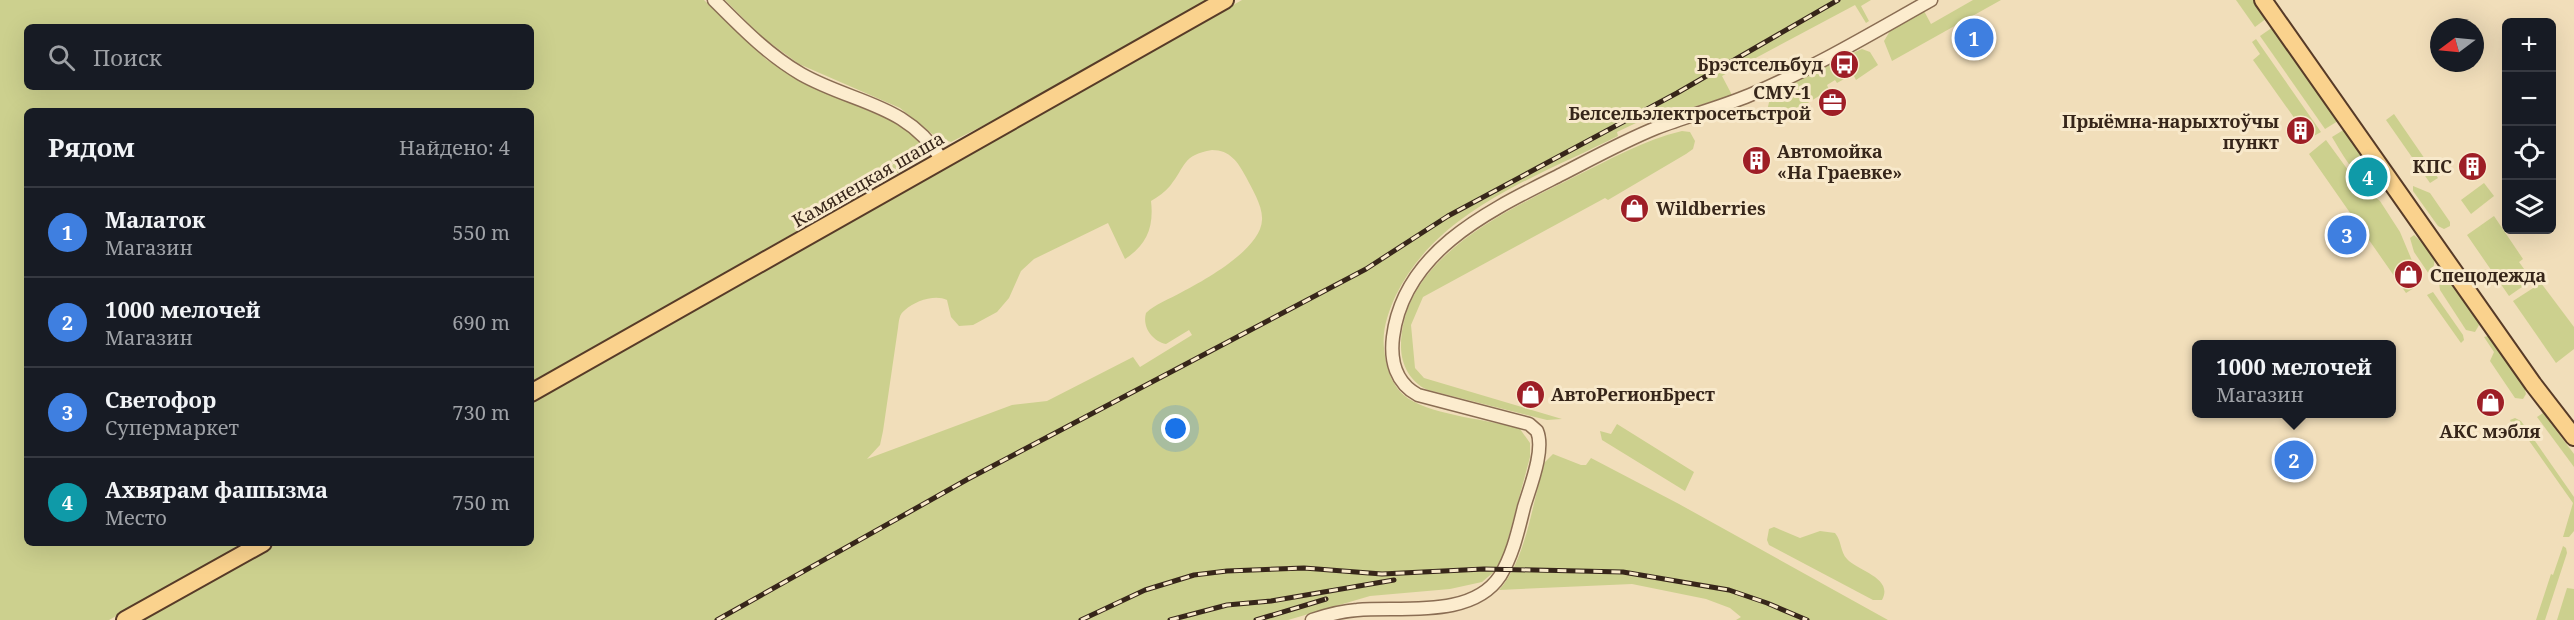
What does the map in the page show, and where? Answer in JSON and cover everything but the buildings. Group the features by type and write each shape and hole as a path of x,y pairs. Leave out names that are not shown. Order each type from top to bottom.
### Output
{"main road":[{"name":"Камянецкая шаша","path":"534,391 1225,0"},
{"path":"2263,0 2533,384 2574,437"},
{"path":"2273,0 2539,379 2574,424"},
{"path":"125,620 258,546"}],"street":[{"path":"714,0 750,37 785,65 813,80 905,119 924,135 942,160"},
{"path":"1312,620 1357,610 1426,608 1461,603 1487,590 1496,582 1513,548 1539,453 1537,431 1529,424 1418,395 1402,382 1395,366 1392,347 1399,313 1412,286 1438,251 1476,220 1502,204 1639,135 1750,95 1931,0"}],"green space":[{"path":"0,0 704,0 767,60 812,87 895,122 919,140 922,154 913,164 534,380 534,108 24,108 24,546 242,546 109,620 0,620"},
{"path":"725,0 1207,0 1002,116 951,142 936,137 900,108 799,64 762,37"},
{"path":"1242,0 1871,0 1861,6 1869,21 1866,23 1855,5 1722,76 1732,95 1658,118 1655,114 1617,132 1618,136 1524,181 1463,218 1437,240 1414,265 1396,295 1385,328 1385,355 1394,383 1403,394 1420,405 1520,429 1530,443 1530,457 1504,554 1495,571 1482,582 1450,589 1370,596 1288,620 140,620 274,546 534,546 534,401","holes":["1212,150 1224,152 1240,166 1257,198 1262,220 1259,231 1252,242 1230,262 1204,280 1158,304 1146,313 1145,318 1152,337 1166,344 1189,330 1192,335 1140,367 1133,357 1047,401 1012,405 867,459 880,445 899,320 903,312 920,301 942,298 947,300 951,317 959,326 973,325 997,312 1009,298 1021,271 1034,259 1108,223 1125,259 1133,254 1144,241 1150,227 1151,201 1168,188 1186,162 1202,152"]},
{"path":"1973,0 2001,0 1892,61 1884,41 1890,31 1924,11 1931,24"},
{"path":"2236,0 2254,0 2267,18 2255,27"},
{"path":"2273,27 2338,121 2325,129 2260,36"},
{"path":"2256,39 2321,132 2312,137 2295,119 2253,60 2260,54 2252,42"},
{"path":"1862,49 1870,52 1878,65 1856,80 1853,74 1837,83 1835,80 1827,85 1829,90 1773,124 1767,111 1770,98 1778,90 1820,67"},
{"path":"2394,114 2438,178 2430,183 2386,120"},
{"path":"2345,129 2379,181 2364,179 2345,159 2332,137"},
{"path":"1682,131 1690,132 1695,141 1693,149 1608,200 1605,198 1423,297 1411,325 1415,368 1424,378 1562,419 1547,420 1428,390 1412,378 1401,354 1406,315 1419,287 1438,263 1462,241 1490,222 1547,190 1627,151"},
{"path":"2326,140 2356,181 2380,201 2400,232 2413,263 2409,268 2415,277 2417,286 2406,293 2309,154"},
{"path":"2484,183 2494,196 2471,214 2461,200"},
{"path":"2413,186 2430,193 2450,222 2450,226 2444,229 2438,226 2413,191"},
{"path":"2494,216 2502,228 2502,234 2506,234 2523,259 2519,262 2532,280 2509,296 2467,235"},
{"path":"2414,235 2428,248 2434,258 2433,268 2429,274 2414,252 2410,238"},
{"path":"2444,279 2454,285 2474,313 2479,325 2475,332 2466,330 2440,290 2439,282"},
{"path":"2541,283 2574,327 2574,349 2556,363 2513,301"},
{"path":"2433,292 2463,335 2464,340 2461,343 2427,295"},
{"path":"2488,336 2524,386 2526,394 2523,399 2515,398 2490,361 2494,352 2484,337"},
{"path":"2543,413 2574,454 2574,467 2537,417"},
{"path":"2515,418 2521,421 2574,497 2574,531 2569,537 2563,537 2573,503 2518,425 2511,422 2510,420"},
{"path":"1617,424 1694,472 1685,491 1602,440 1600,431 1611,434"},
{"path":"1553,454 1581,465 1586,465 1591,458 1888,620 1736,620 1741,617 1730,608 1706,599 1632,584 1499,590 1516,562 1528,529 1545,462"},
{"path":"1774,527 1800,538 1820,531 1835,533 1847,559 1873,576 1883,586 1882,600 1873,600 1769,545 1767,540 1769,529"},
{"path":"2563,546 2567,553 2545,620 2536,620 2551,574 2553,575"},
{"path":"2567,588 2574,589 2574,620 2557,620"}],"railway":[{"path":"717,620 968,479 1366,269 1448,216 1677,93 1838,0"},
{"path":"1081,620 1145,590 1194,575 1227,571 1304,568 1382,574 1484,569 1623,572 1729,590 1807,620"},
{"path":"1170,620 1227,605 1271,601 1394,580"},
{"path":"1256,620 1326,599"}],"place":[{"name":"Малаток","path":"1974,38"},
{"name":"Брэстсельбуд","path":"1844,64"},
{"name":"СМУ-1 Белсельэлектросетьстрой","path":"1832,102"},
{"name":"Прыёмна-нарыхтоўчы пункт","path":"2300,131"},
{"name":"Автомойка «На Граевке»","path":"1756,161"},
{"name":"КПС","path":"2473,166"},
{"name":"Ахвярам фашызма","path":"2368,177"},
{"name":"Wildberries","path":"1635,208"},
{"name":"Светофор","path":"2347,235"},
{"name":"Спецодежда","path":"2409,275"},
{"name":"АвтоРегионБрест","path":"1530,394"},
{"name":"АКС мэбля","path":"2490,402"},
{"name":"1000 мелочей","path":"2294,460"}]}
